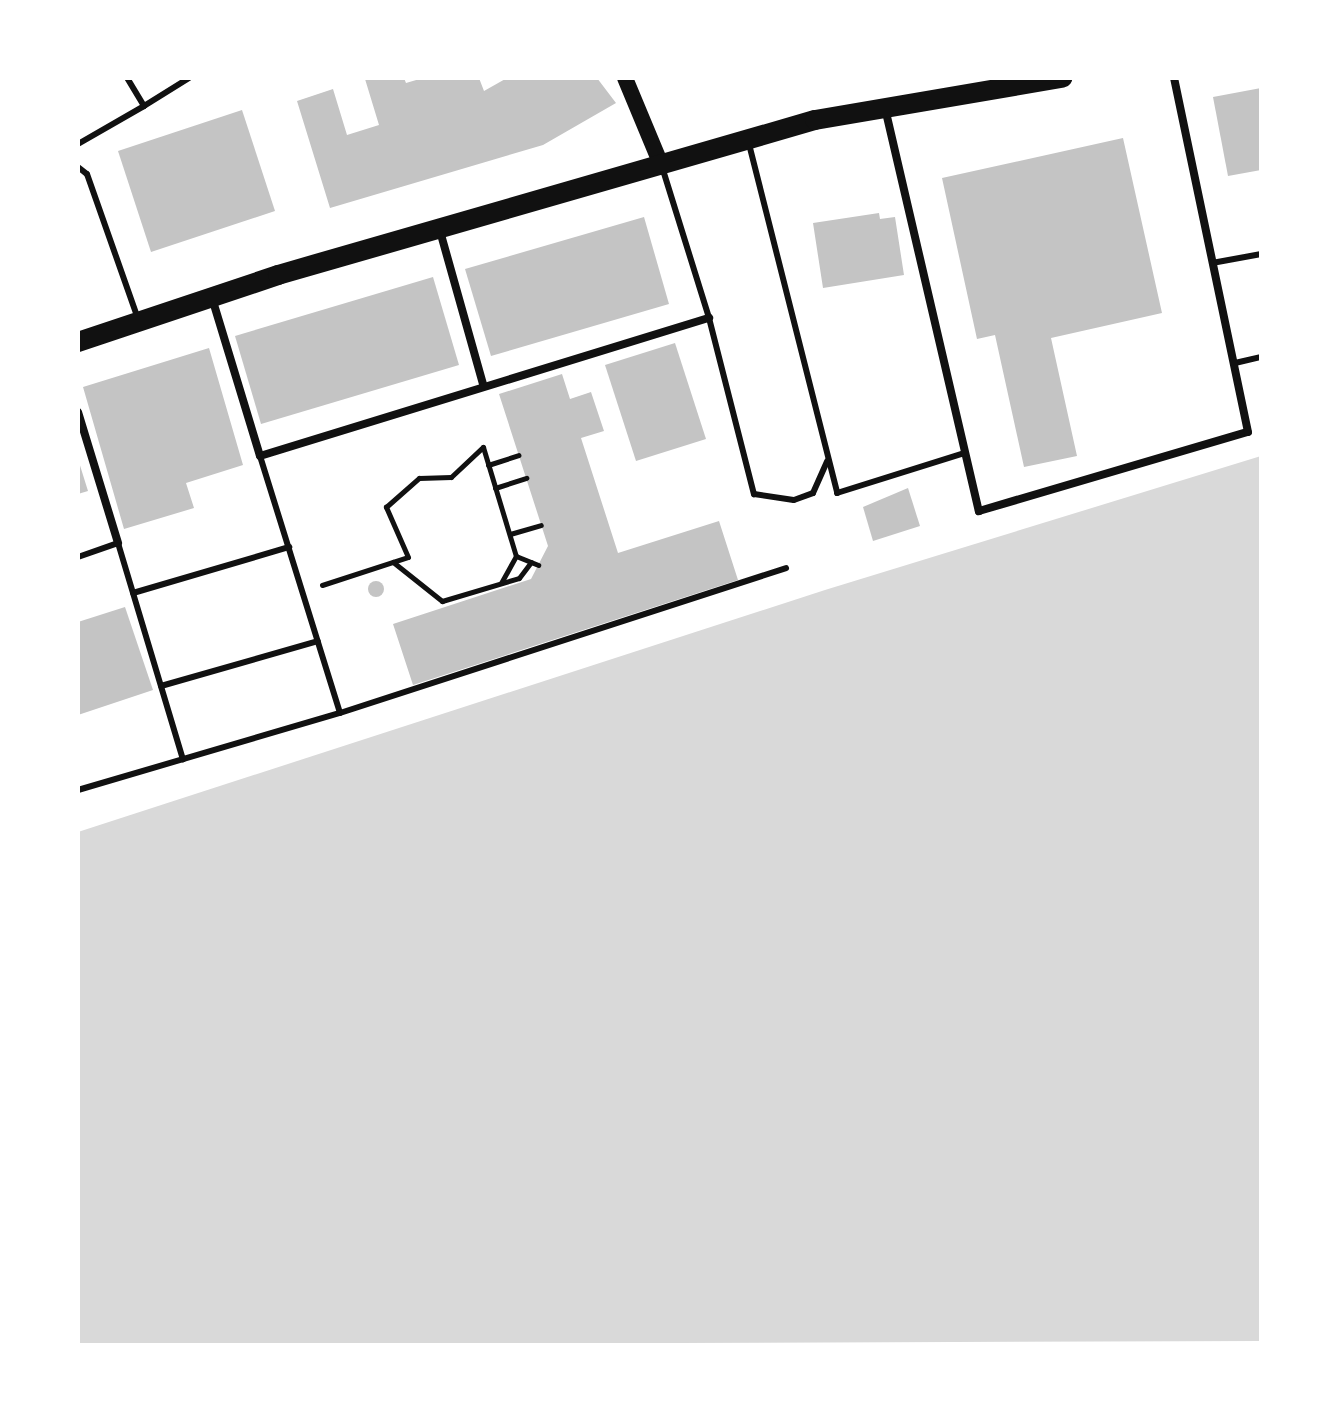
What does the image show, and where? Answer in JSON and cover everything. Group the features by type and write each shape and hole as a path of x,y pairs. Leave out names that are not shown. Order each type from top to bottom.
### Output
{"main road":[{"path":"625,78 662,167"},
{"path":"78,342 212,298 815,120 1021,82 1062,78"}],"street":[{"path":"885,107 979,511 1248,432 1174,78"},
{"path":"439,230 483,384"},
{"path":"212,298 260,456 483,384 709,318"},
{"path":"78,412 118,543"}],"lane":[{"path":"127,78 144,106"},
{"path":"78,144 189,78"},
{"path":"748,140 837,493 965,453"},
{"path":"78,167 87,174 139,321"},
{"path":"662,167 709,318 754,494 794,500 813,493 828,460"},
{"path":"1212,263 1261,254"},
{"path":"1235,363 1261,357"},
{"path":"260,456 340,713"},
{"path":"78,557 118,543 183,759"},
{"path":"133,593 289,547"},
{"path":"78,790 340,713 786,568"},
{"path":"161,686 318,641"}],"path":[{"path":"303,591 408,557 386,507 419,478 451,477 483,447 516,556 501,584"},
{"path":"488,465 518,455"},
{"path":"495,488 526,478"},
{"path":"510,534 541,525"},
{"path":"393,562 442,601 519,578 535,564 516,556"}],"shaded area":[{"path":"1261,456 1261,1341 78,1345 78,832 825,590"}],"building":[{"path":"404,78 406,83 423,78 479,78 484,91 507,78 597,78 616,103 543,145 330,208 297,101 333,89 347,135 379,125 365,79"},
{"path":"1261,88 1261,170 1228,176 1213,97"},
{"path":"242,110 275,211 151,252 118,151"},
{"path":"1123,138 1162,313 1051,338 1077,456 1024,467 995,335 977,339 942,178"},
{"path":"879,213 880,219 895,217 904,275 823,288 813,223"},
{"path":"644,217 669,304 491,356 465,269"},
{"path":"433,277 459,365 261,424 235,336"},
{"path":"675,343 706,439 636,461 605,365"},
{"path":"209,348 243,465 186,483 194,508 124,529 83,387"},
{"path":"562,374 570,399 591,392 604,431 581,438 618,553 719,521 738,580 413,685 393,624 531,579 548,546 499,394"},
{"path":"78,459 88,491 78,494"},
{"path":"908,488 920,526 873,541 863,507"},
{"path":"373,581 379,581 384,589 382,595 373,597 368,592 368,586"},
{"path":"125,607 153,690 78,715 78,622"}]}
